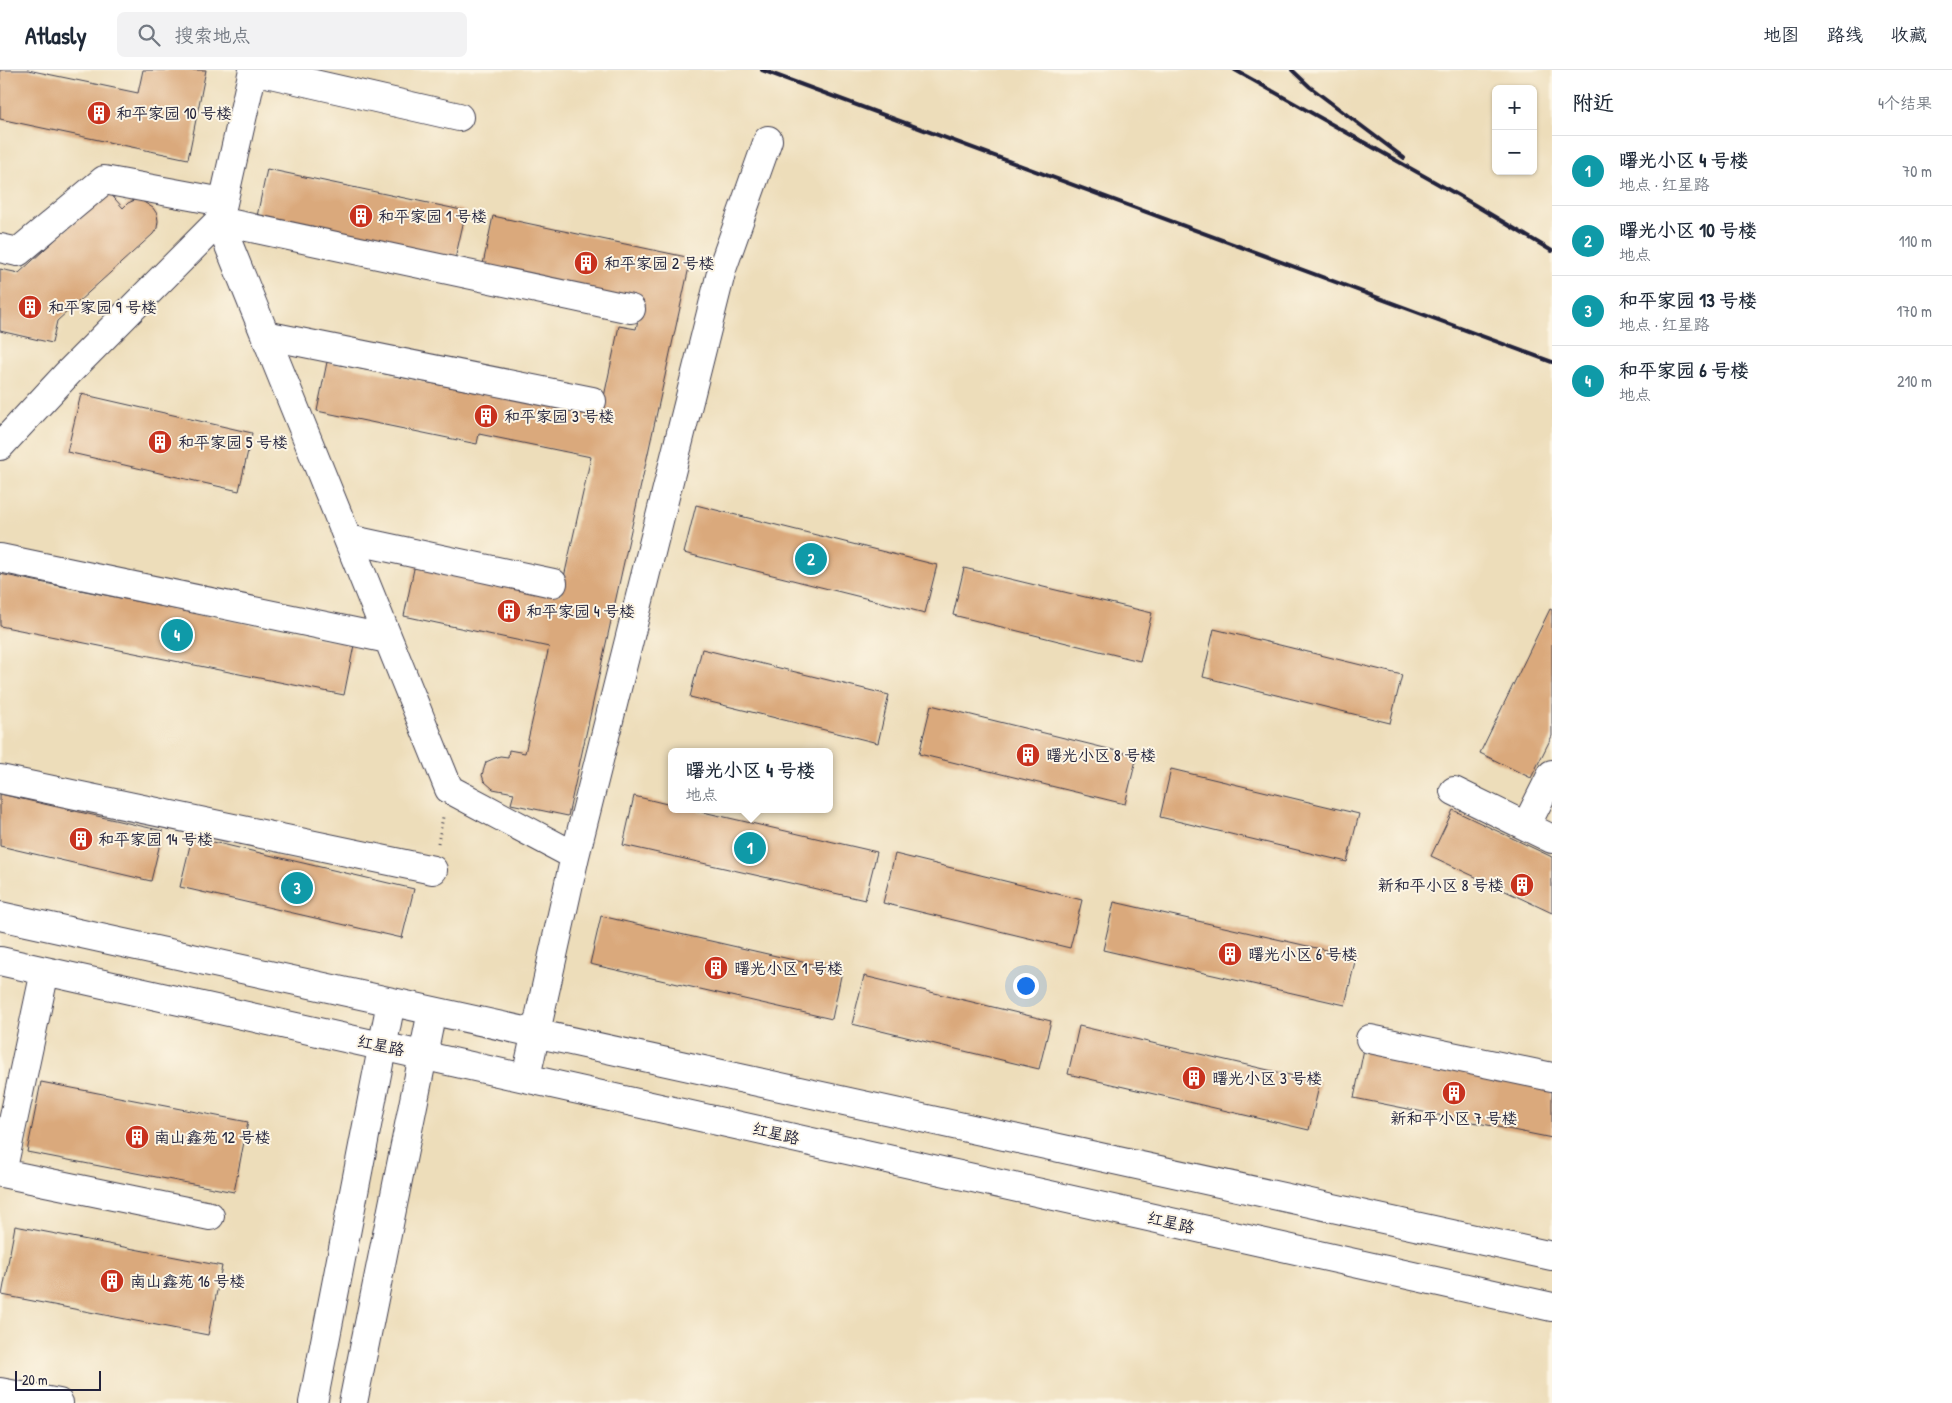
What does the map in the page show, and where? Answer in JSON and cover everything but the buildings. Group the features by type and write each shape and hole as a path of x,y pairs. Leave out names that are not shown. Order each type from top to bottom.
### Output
{"street":[{"path":"0,446 221,211 253,70 459,117"},
{"path":"526,1077 575,856 722,269 768,140"},
{"path":"0,248 18,252 104,180 221,211 631,309"},
{"path":"221,211 265,335 449,789 575,856"},
{"path":"265,335 592,401"},
{"path":"348,539 553,583"},
{"path":"0,558 388,639"},
{"path":"1526,826 1552,774"},
{"path":"0,779 433,870"},
{"path":"1454,790 1552,839"},
{"path":"0,916 1552,1256"},
{"name":"红星路","path":"0,961 1552,1307"},
{"path":"46,971 1,1177 210,1216"},
{"path":"313,1403 391,1002"},
{"path":"353,1403 432,1011"},
{"path":"1370,1039 1552,1077"},
{"path":"0,1392 59,1403"}],"path":[{"path":"433,870 449,789"}],"railway":[{"path":"762,70 1552,362"},
{"path":"1235,70 1458,195 1552,251"},
{"path":"1292,70 1310,87 1404,158"}],"place":[{"name":"和平家园 10 号楼","path":"99,113"},
{"name":"和平家园 1 号楼","path":"361,216"},
{"name":"和平家园 2 号楼","path":"586,263"},
{"name":"和平家园 9 号楼","path":"30,307"},
{"name":"和平家园 3 号楼","path":"486,416"},
{"name":"和平家园 5 号楼","path":"160,442"},
{"name":"曙光小区 10 号楼","path":"811,559"},
{"name":"和平家园 4 号楼","path":"509,611"},
{"name":"和平家园 6 号楼","path":"177,635"},
{"name":"曙光小区 8 号楼","path":"1028,755"},
{"name":"和平家园 14 号楼","path":"81,839"},
{"name":"曙光小区 4 号楼","path":"750,848"},
{"name":"新和平小区 8 号楼","path":"1522,885"},
{"name":"和平家园 13 号楼","path":"297,888"},
{"name":"曙光小区 6 号楼","path":"1230,954"},
{"name":"曙光小区 1 号楼","path":"716,968"},
{"name":"曙光小区 3 号楼","path":"1194,1078"},
{"name":"新和平小区 7 号楼","path":"1454,1093"},
{"name":"南山鑫苑 12 号楼","path":"137,1137"},
{"name":"南山鑫苑 16 号楼","path":"112,1281"}]}
